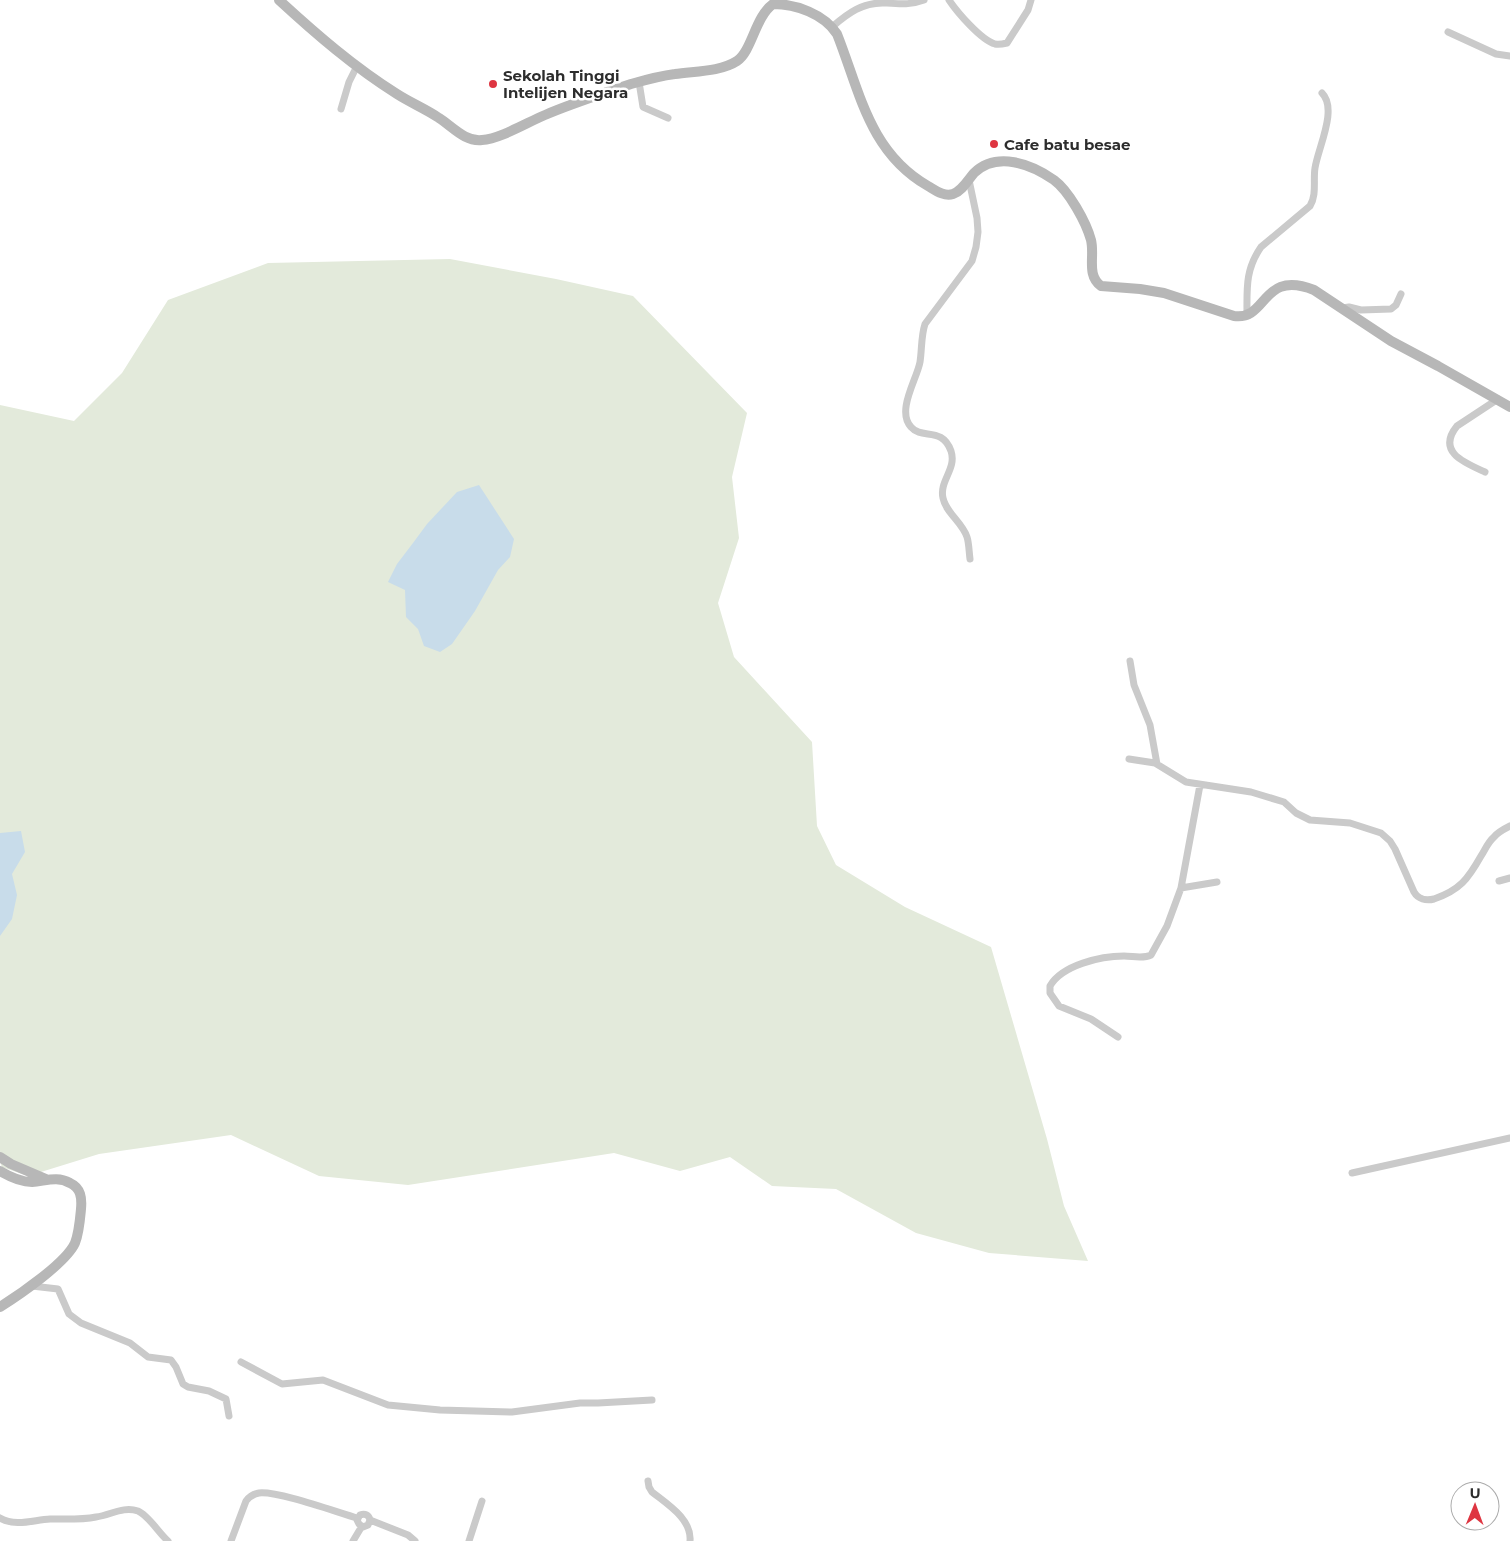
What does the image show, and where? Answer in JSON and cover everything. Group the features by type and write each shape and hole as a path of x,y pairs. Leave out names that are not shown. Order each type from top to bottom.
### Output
{"street":[{"path":"278,0 357,66 397,94 439,118 465,137 480,140 512,130 559,109 655,77 721,68 734,63 743,55 761,17 768,7 773,4 792,3 832,27 874,130 884,147 897,162 926,184 946,194 956,193 980,168 997,161 1019,163 1061,186 1087,227 1093,252 1092,274 1096,282 1101,286 1164,293 1234,316 1248,316 1275,290 1285,284 1303,286 1314,290 1390,341 1510,407"},
{"path":"832,27 863,5 874,3 907,5 924,0"},
{"path":"949,0 958,12 988,41 997,45 1007,43 1028,10 1031,0"},
{"path":"1448,32 1496,54 1510,56"},
{"path":"341,109 349,82 357,66"},
{"path":"639,82 644,107 668,118"},
{"path":"1248,316 1248,276 1255,256 1270,239 1310,206 1313,200 1316,165 1323,141 1328,112 1327,100 1322,93"},
{"path":"969,180 978,218 976,247 972,261 925,324 919,363 906,406 907,419 911,428 943,438 951,450 952,468 942,487 942,497 945,505 967,537 970,559"},
{"path":"1342,308 1353,307 1361,310 1391,309 1396,305 1401,294"},
{"path":"1485,472 1454,455 1450,447 1450,439 1457,426 1498,399"},
{"path":"1130,661 1134,685 1150,726 1158,764"},
{"path":"1129,759 1158,764 1186,782 1251,792 1284,802 1296,813 1310,820 1350,823 1381,833 1390,841 1414,892 1423,899 1430,900 1449,894 1459,887 1493,837 1510,826"},
{"path":"1118,1037 1091,1019 1060,1006 1050,993 1050,986 1063,971 1075,965 1115,956 1145,957 1151,955 1167,926 1181,888 1200,785"},
{"path":"1499,881 1510,878"},
{"path":"1181,888 1217,882"},
{"path":"1352,1173 1510,1138"},
{"path":"0,1157 11,1164 46,1179"},
{"path":"0,1171 22,1181 32,1182 46,1179 70,1182 76,1187 82,1198 78,1232 72,1248 32,1286 0,1307"},
{"path":"32,1286 58,1289 69,1314 81,1323 130,1343 148,1356 171,1360 183,1384 188,1387 209,1391 226,1399 229,1416"},
{"path":"241,1362 282,1384 322,1380 388,1405 440,1410 512,1412 580,1403 652,1400"},
{"path":"648,1481 652,1492 685,1522 689,1529 690,1541"},
{"path":"231,1541 246,1501 258,1493 285,1497 357,1518"},
{"path":"469,1541 482,1501"},
{"path":"0,1518 10,1522 85,1519 122,1510 132,1510 145,1515 168,1541"},
{"path":"357,1518 360,1514 365,1514 370,1520 408,1535 415,1541"},
{"path":"357,1518 358,1523 362,1526"},
{"path":"353,1541 362,1526 368,1525 370,1520"}],"green space":[{"path":"450,259 633,296 747,413 732,477 739,538 718,603 734,657 812,742 817,826 836,865 905,907 991,947 1047,1139 1064,1206 1088,1261 989,1253 916,1233 836,1189 772,1186 730,1157 680,1171 614,1153 408,1185 319,1176 231,1135 99,1154 28,1176 2,1167 0,1162 0,405 74,421 122,373 168,300 268,263"}],"water":[{"path":"479,485 514,539 510,557 498,570 475,611 452,644 440,652 424,646 418,629 406,617 405,590 388,582 397,564 427,524 457,492"},
{"path":"21,831 25,852 12,874 17,895 12,919 0,936 0,833"}],"place":[{"name":"Sekolah Tinggi Intelijen Negara","path":"493,84"},
{"name":"Cafe batu besae","path":"994,144"}]}
